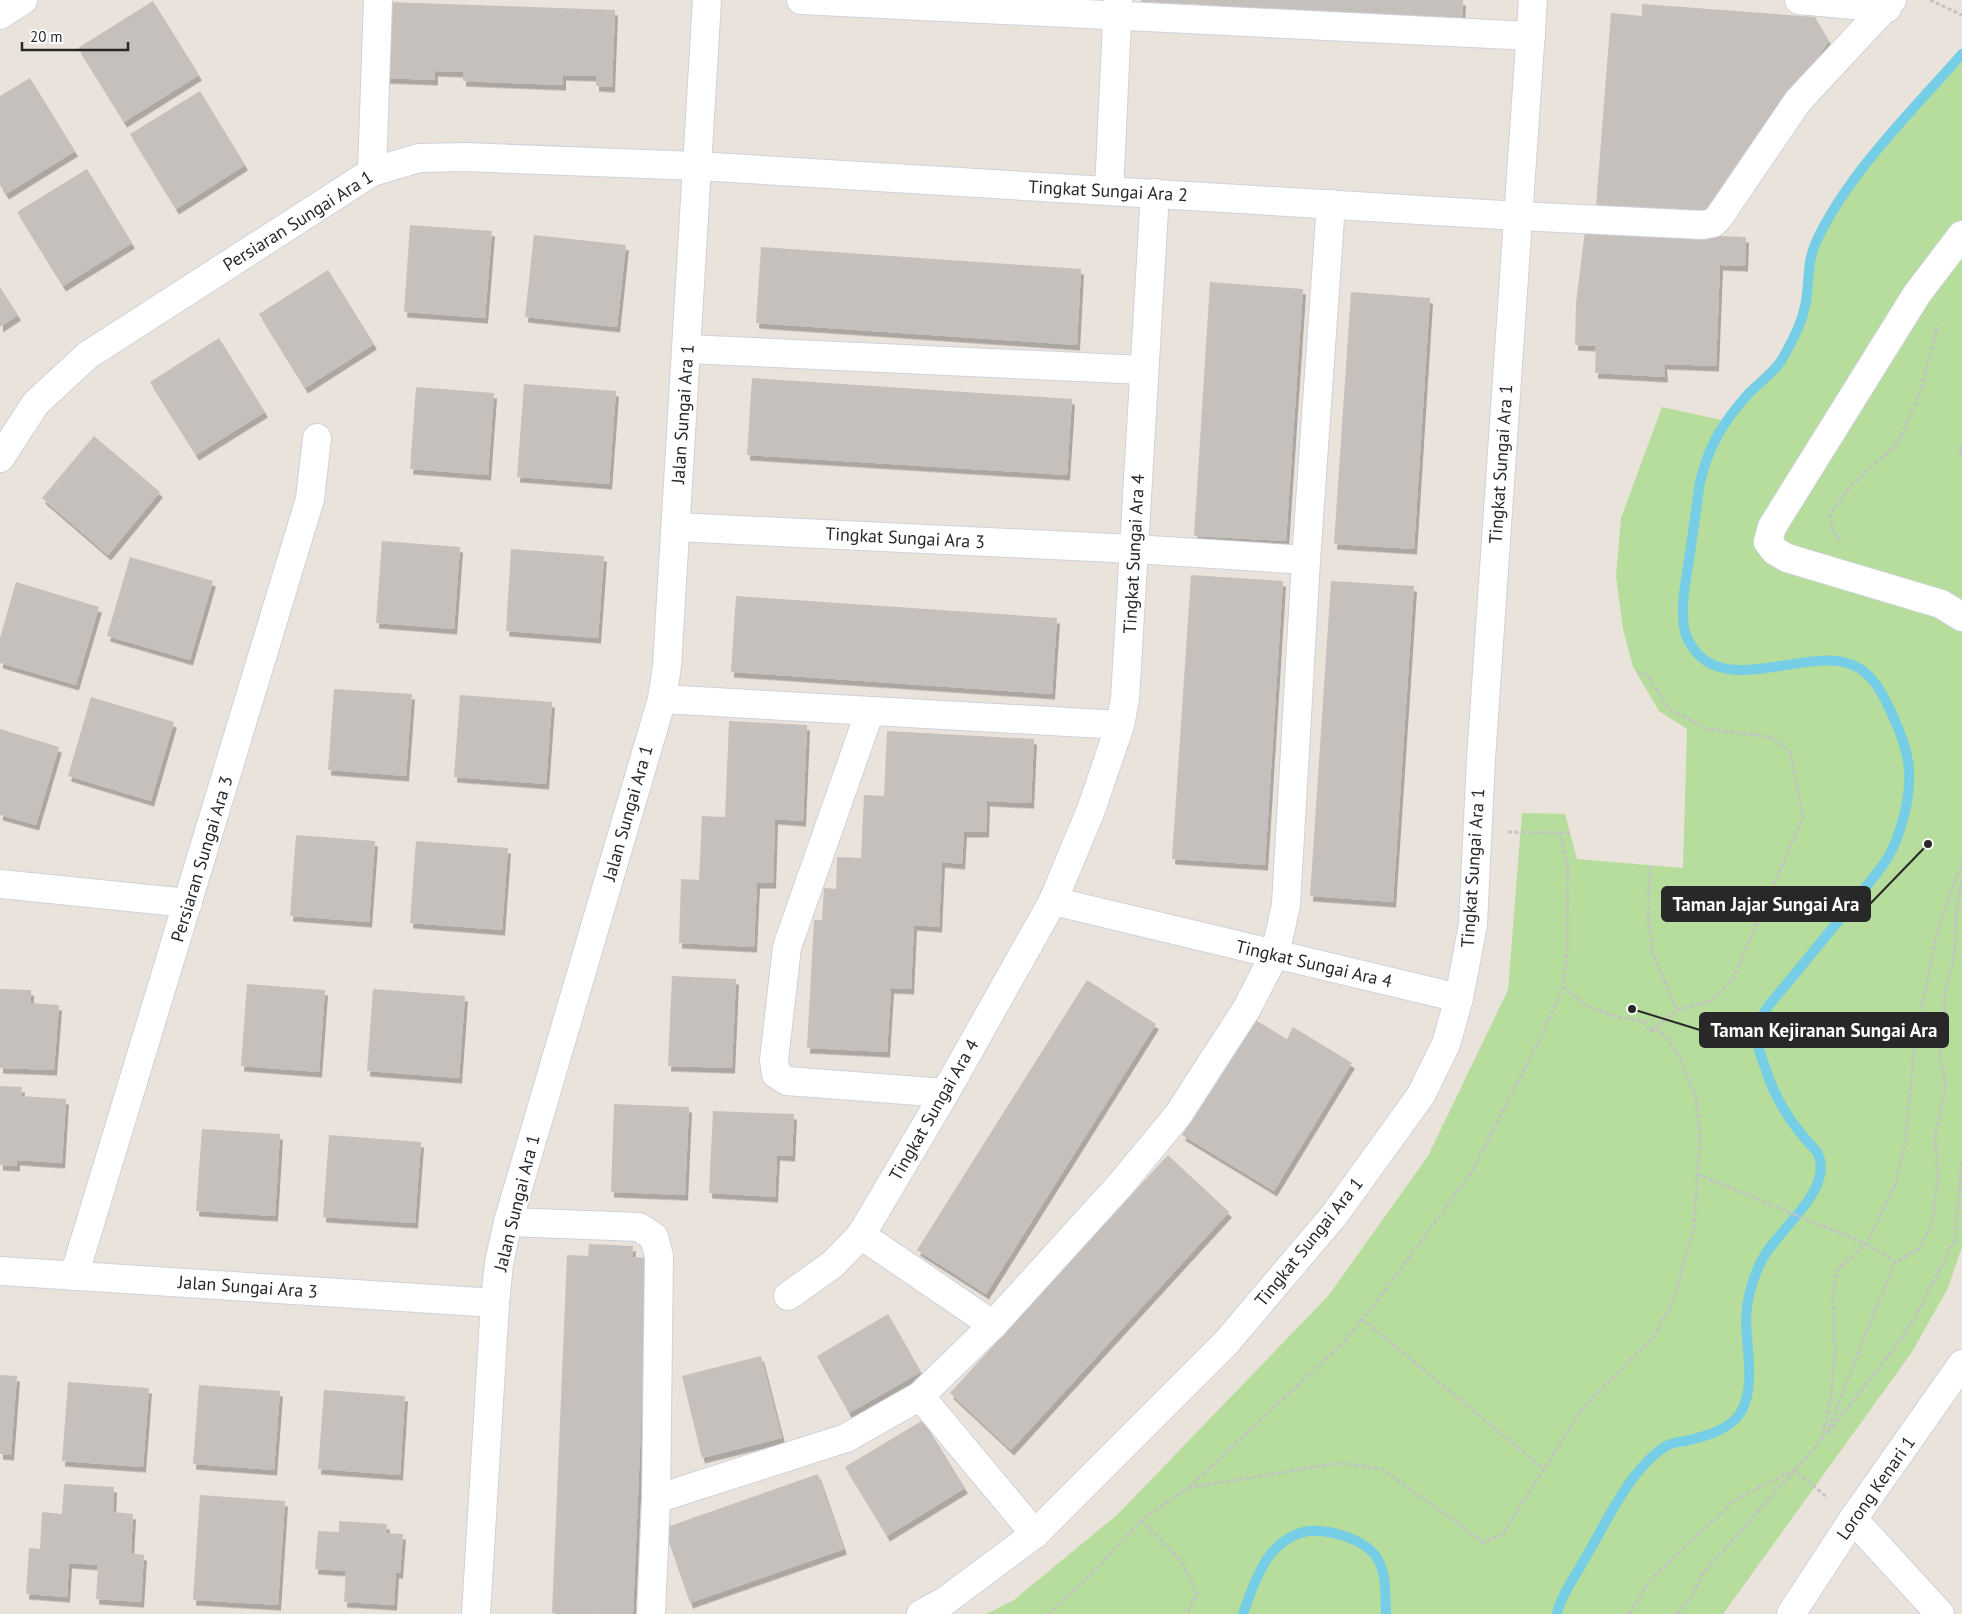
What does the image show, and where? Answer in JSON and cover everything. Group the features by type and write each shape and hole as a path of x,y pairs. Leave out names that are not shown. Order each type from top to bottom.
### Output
{"street":[{"path":"0,15 24,0"},
{"path":"372,172 378,0"},
{"name":"Jalan Sungai Ara 1","path":"476,1614 499,1263 508,1222 662,699 667,666 706,0"},
{"path":"801,0 1118,8 1531,36"},
{"name":"Tingkat Sungai Ara 1","path":"921,1614 945,1601 1035,1534 1226,1343 1336,1214 1420,1095 1446,1044 1459,998 1473,924 1533,0"},
{"path":"1799,0 1890,4"},
{"name":"Tingkat Sungai Ara 2","path":"697,166 1518,216 1702,225 1713,223 1719,217 1798,102 1890,4"},
{"path":"1109,191 1118,8"},
{"name":"Persiaran Sungai Ara 1","path":"0,458 36,404 88,355 372,172 419,158 466,157 697,166"},
{"name":"Tingkat Sungai Ara 4","path":"788,1296 832,1264 861,1234 945,1093 1053,901 1091,810 1120,725 1125,699 1154,193"},
{"path":"656,1499 846,1438 920,1396 993,1325 1122,1184 1178,1115 1247,1008 1275,954 1286,904 1306,560 1331,204"},
{"path":"1962,235 1912,302 1772,527 1768,542 1776,551 1787,558 1941,604 1962,617"},
{"path":"687,349 1144,370"},
{"name":"Persiaran Sungai Ara 3","path":"74,1276 310,499 317,438"},
{"name":"Tingkat Sungai Ara 3","path":"676,527 1134,549 1306,560"},
{"path":"662,699 1120,725"},
{"path":"870,711 787,947 774,1060 776,1074 787,1081 945,1093"},
{"path":"0,884 188,903"},
{"name":"Tingkat Sungai Ara 4","path":"1053,901 1459,998"},
{"path":"508,1222 639,1227 654,1237 659,1256 656,1499 651,1614"},
{"path":"861,1234 993,1325"},
{"name":"Jalan Sungai Ara 3","path":"0,1271 495,1303"},
{"name":"Lorong Kenari 1","path":"1791,1614 1853,1519 1962,1364"},
{"path":"920,1396 1035,1534"},
{"path":"1853,1519 1940,1614"}],"path":[{"path":"1930,0 1962,15"},
{"path":"1847,545 1832,531 1830,513 1851,486 1898,443 1920,392 1940,319"},
{"path":"1962,446 1960,451 1962,458"},
{"path":"1636,673 1648,676 1669,709 1708,728 1770,737 1790,751 1803,817 1733,978 1711,1001 1677,1010 1649,1031"},
{"path":"1478,832 1570,833"},
{"path":"1048,1614 1090,1576 1141,1520 1188,1488 1346,1340 1471,1172 1540,1039 1563,987 1567,950 1568,867 1560,833"},
{"path":"1822,1439 1831,1396 1835,1352 1833,1294 1837,1270 1866,1244 1895,1185 1905,1144 1915,1042 1938,928 1962,863"},
{"path":"1650,866 1648,914 1652,952 1677,1010"},
{"path":"1827,1434 1895,1262 1918,1250 1932,1225 1938,1178 1935,1136 1946,1084 1940,1059 1940,1038 1944,1021 1945,990 1954,959 1956,915 1962,880"},
{"path":"1563,987 1588,1006 1614,1016 1646,1022 1649,1031"},
{"path":"1188,1488 1339,1463 1382,1469 1484,1542 1502,1534 1582,1409 1655,1335 1674,1298 1694,1226 1700,1136 1696,1097 1677,1052 1660,1030 1649,1031"},
{"path":"1677,1614 1691,1598 1702,1575 1827,1434 1913,1322 1955,1240 1962,1162"},
{"path":"1697,1174 1866,1244 1895,1262"},
{"path":"1362,1320 1544,1469"},
{"path":"1794,1470 1853,1519"},
{"path":"1629,1614 1651,1579 1736,1499 1794,1470"},
{"path":"1141,1520 1182,1562 1197,1594 1188,1614"}],"green space":[{"path":"1962,54 1962,1247 1948,1288 1912,1352 1723,1614 986,1614 1014,1600 1118,1514 1329,1295 1428,1156 1508,990 1522,813 1565,814 1577,859 1683,868 1687,729 1659,711 1633,667 1623,629 1616,576 1621,518 1662,407 1726,421 1779,363 1800,325 1807,296 1809,265 1815,245 1846,189"}],"building":[{"path":"1141,0 1463,0 1462,18 1141,2"},
{"path":"153,1 199,75 124,122 78,48"},
{"path":"388,2 615,10 612,87 596,86 596,76 563,75 563,85 463,81 463,72 435,71 435,80 384,78"},
{"path":"1642,4 1815,17 1829,41 1708,215 1596,206 1611,13 1642,16"},
{"path":"30,78 75,151 6,194 0,185 0,96"},
{"path":"200,91 245,165 176,209 130,134"},
{"path":"87,169 132,243 63,286 17,212"},
{"path":"410,225 492,231 485,318 404,312"},
{"path":"1585,231 1746,237 1745,266 1720,265 1716,366 1664,364 1665,377 1595,373 1596,346 1575,345 1576,303"},
{"path":"534,235 626,245 617,327 525,317"},
{"path":"761,247 1081,269 1077,345 756,323"},
{"path":"328,270 374,344 305,388 259,314"},
{"path":"1210,282 1303,289 1286,541 1194,536"},
{"path":"0,287 18,315 0,327"},
{"path":"1351,292 1430,298 1414,549 1334,544"},
{"path":"219,338 265,412 196,455 150,382"},
{"path":"752,378 1072,399 1067,475 747,455"},
{"path":"524,384 616,391 609,484 517,477"},
{"path":"416,387 494,393 488,475 410,469"},
{"path":"94,436 160,492 108,555 42,498"},
{"path":"382,541 460,547 454,629 376,623"},
{"path":"511,549 604,556 598,638 506,631"},
{"path":"130,557 213,581 190,660 107,636"},
{"path":"1191,575 1283,581 1265,865 1172,859"},
{"path":"1331,581 1414,586 1393,902 1310,896"},
{"path":"16,582 99,607 76,685 0,663 0,638"},
{"path":"736,596 1057,618 1052,694 731,672"},
{"path":"334,689 412,694 406,776 328,770"},
{"path":"460,695 552,702 546,784 454,777"},
{"path":"91,697 174,722 151,801 68,776"},
{"path":"729,721 807,725 803,821 775,819 773,883 757,883 754,947 679,943 681,879 699,880 702,816 725,817"},
{"path":"0,729 59,747 36,825 0,815"},
{"path":"887,731 1034,739 1031,803 987,801 986,832 964,832 962,864 942,862 939,927 914,925 911,989 891,988 887,1052 807,1048 814,920 822,920 824,888 836,889 837,857 861,858 864,795 884,796"},
{"path":"296,835 375,841 369,922 290,916"},
{"path":"416,841 508,848 502,930 410,923"},
{"path":"672,976 736,979 732,1068 668,1066"},
{"path":"1087,980 1156,1024 986,1294 917,1250"},
{"path":"247,984 325,990 319,1072 241,1066"},
{"path":"0,989 31,990 31,1003 59,1005 54,1070 0,1068"},
{"path":"373,989 465,996 459,1078 367,1071"},
{"path":"1252,1018 1287,1039 1293,1027 1352,1063 1274,1191 1182,1135"},
{"path":"0,1086 22,1087 21,1096 66,1099 62,1163 17,1160 17,1166 0,1165"},
{"path":"614,1104 689,1107 685,1195 611,1192"},
{"path":"713,1111 794,1114 792,1156 777,1155 775,1197 709,1193"},
{"path":"202,1129 280,1134 275,1216 196,1211"},
{"path":"329,1135 421,1142 415,1223 323,1217"},
{"path":"1168,1155 1229,1212 1011,1450 950,1393"},
{"path":"589,1244 633,1246 632,1257 648,1258 633,1614 552,1613 567,1255 588,1256"},
{"path":"888,1314 921,1372 849,1413 817,1356"},
{"path":"761,1356 782,1438 702,1458 682,1376"},
{"path":"0,1375 17,1376 11,1455 0,1454"},
{"path":"68,1382 149,1388 143,1467 62,1461"},
{"path":"199,1385 280,1391 274,1470 193,1464"},
{"path":"324,1390 405,1396 400,1475 318,1469"},
{"path":"923,1420 965,1488 887,1536 845,1467"},
{"path":"818,1474 844,1549 690,1603 664,1528"},
{"path":"64,1484 114,1487 113,1512 133,1514 131,1553 144,1555 141,1602 96,1599 98,1565 69,1563 67,1597 26,1594 29,1548 40,1549 42,1512 62,1514"},
{"path":"200,1495 285,1501 278,1605 193,1600"},
{"path":"339,1521 387,1524 386,1533 403,1534 400,1573 396,1573 394,1605 344,1602 346,1571 315,1569 318,1531 339,1532"}],"waterway":[{"path":"1557,1614 1565,1593 1610,1514 1642,1467 1654,1455 1670,1444 1701,1437 1724,1428 1736,1418 1746,1402 1749,1379 1746,1318 1752,1284 1767,1251 1811,1195 1818,1181 1821,1166 1817,1152 1800,1133 1774,1091 1759,1049 1759,1026 1762,1016 1769,1005 1887,859 1901,827 1909,789 1908,764 1903,740 1880,691 1863,671 1847,663 1829,661 1744,670 1724,668 1707,662 1693,648 1684,629 1683,602 1700,482 1708,457 1724,424 1749,393 1778,365 1794,337 1806,303 1809,268 1813,249 1829,216 1863,167 1902,120 1962,54"},
{"path":"1243,1614 1260,1571 1270,1555 1286,1540 1308,1531 1326,1532 1346,1537 1364,1545 1371,1551 1377,1558 1382,1571 1385,1585 1386,1614"}],"place":[{"name":"Taman Jajar Sungai Ara","path":"1928,844"},
{"name":"Taman Kejiranan Sungai Ara","path":"1632,1009"}]}
